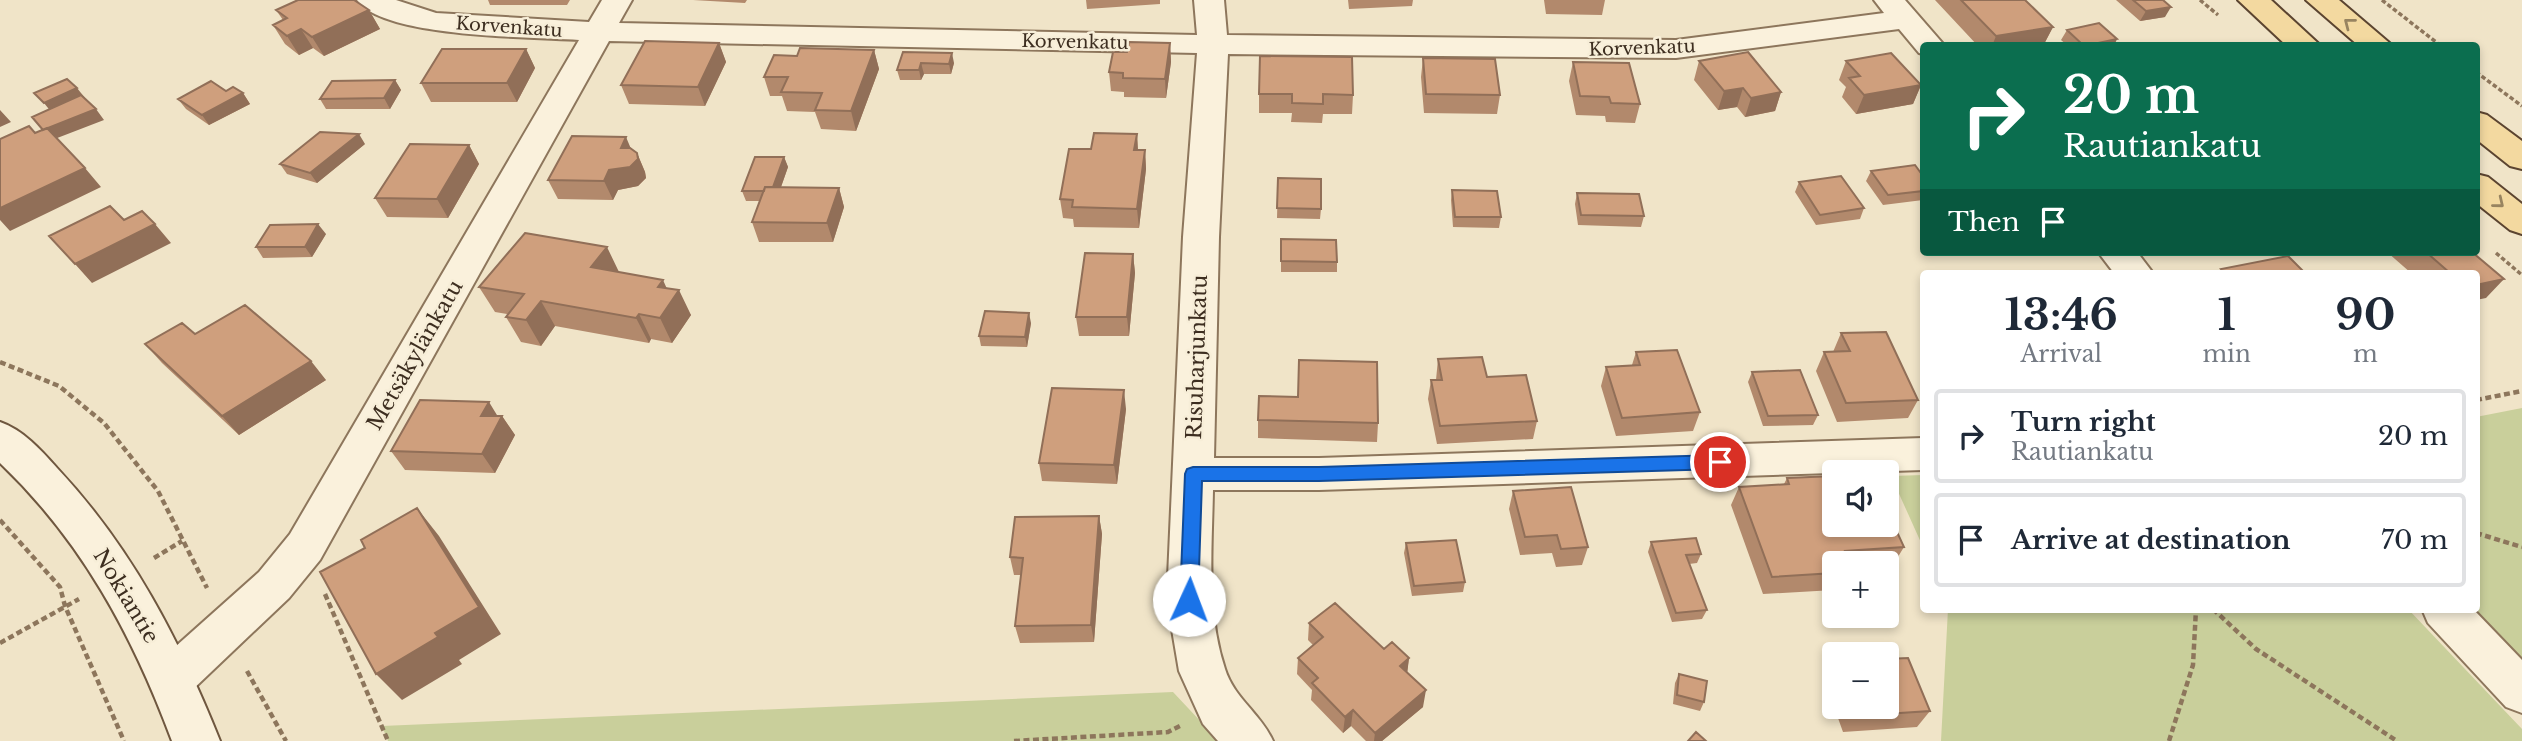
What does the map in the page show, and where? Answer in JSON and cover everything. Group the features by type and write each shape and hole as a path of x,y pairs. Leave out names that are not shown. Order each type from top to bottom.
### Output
{"main road":[{"path":"2253,0 2301,42"},
{"path":"2320,0 2373,42"},
{"path":"2480,125 2522,158"},
{"path":"2480,188 2522,222"}],"street":[{"name":"Korvenkatu","path":"372,0 399,13 436,22 599,32 1213,45 1676,49 1898,10"},
{"name":"Metsäkylänkatu","path":"173,678 274,585 305,547 617,0"},
{"name":"Risuharjunkatu","path":"1209,0 1213,45 1201,237 1189,600 1202,671 1220,709 1249,741"},
{"path":"1898,10 1926,42"},
{"path":"2120,256 2132,270"},
{"name":"Nokiantie","path":"0,438 29,463 71,511 120,577 173,678 196,741"},
{"path":"1193,474 1332,474 1920,454"},
{"path":"2448,613 2522,692"}],"path":[{"path":"2382,0 2436,42"},
{"path":"2480,75 2522,106"},
{"path":"2495,252 2522,275"},
{"path":"0,362 59,386 104,422 158,491 262,702 286,741"},
{"path":"2480,399 2522,391"},
{"path":"0,520 60,587 65,606 124,741"},
{"path":"2480,534 2522,547"},
{"path":"305,547 388,741"},
{"path":"0,643 65,606"},
{"path":"2169,741 2193,665 2196,613"},
{"path":"2216,613 2232,632 2287,672 2339,702 2397,741"},
{"path":"1014,741 1168,732"}],"green space":[{"path":"2522,408 2522,662 2474,613 2480,613 2480,416"},
{"path":"1920,475 1920,540 1899,494 1899,476"},
{"path":"1948,613 2412,613 2522,729 2522,741 1941,741"},
{"path":"1173,692 1219,741 388,741 382,726"}],"building":[{"path":"298,0 354,0 369,10 312,37 301,29 287,36 273,25 287,18 276,10"},
{"path":"1961,0 2025,0 2053,27 1996,36"},
{"path":"2133,0 2163,0 2171,7 2146,11"},
{"path":"2099,23 2117,39 2080,42 2067,30"},
{"path":"645,41 719,43 698,87 621,85"},
{"path":"1129,42 1170,43 1165,79 1123,78 1123,73 1109,72 1113,52 1127,52"},
{"path":"800,48 874,50 851,111 815,110 822,93 781,92 788,77 764,77 774,55 797,56"},
{"path":"442,49 526,49 507,83 421,83"},
{"path":"903,52 952,53 949,64 921,63 919,70 897,70"},
{"path":"1748,52 1781,92 1751,98 1743,88 1724,91 1699,61"},
{"path":"1891,53 1920,85 1864,95 1849,78 1860,76 1846,61"},
{"path":"1260,56 1352,57 1353,95 1323,94 1323,104 1292,103 1292,94 1259,94"},
{"path":"1423,58 1495,59 1500,95 1426,94"},
{"path":"1573,62 1629,63 1640,104 1611,103 1609,97 1580,96"},
{"path":"67,79 77,88 44,103 34,93"},
{"path":"395,80 384,98 320,99 332,81"},
{"path":"211,81 226,91 233,87 243,93 202,115 178,99"},
{"path":"81,95 96,109 43,130 32,117"},
{"path":"29,126 35,133 47,128 85,168 0,208 0,139"},
{"path":"320,132 359,134 310,173 280,164"},
{"path":"1094,133 1137,134 1134,150 1145,150 1137,209 1072,207 1073,200 1060,199 1069,149 1091,149"},
{"path":"572,136 626,137 621,148 630,148 637,153 638,159 630,167 609,170 604,181 548,180"},
{"path":"410,144 469,145 437,199 375,198"},
{"path":"755,157 784,157 773,187 765,187 764,191 742,191"},
{"path":"1915,165 1920,172 1920,191 1888,195 1871,171"},
{"path":"1841,176 1864,208 1820,215 1799,182"},
{"path":"1278,178 1321,179 1321,209 1277,208"},
{"path":"765,187 839,188 827,223 752,222"},
{"path":"1452,190 1497,191 1501,217 1455,217"},
{"path":"1577,193 1639,194 1644,216 1581,215"},
{"path":"110,206 124,220 142,211 155,224 75,264 49,236"},
{"path":"318,224 305,247 256,247 270,225"},
{"path":"525,233 607,247 591,267 663,280 658,287 679,290 660,318 639,314 636,318 541,301 526,320 506,317 524,294 479,287"},
{"path":"1281,239 1336,240 1337,262 1281,261"},
{"path":"1085,253 1133,254 1127,317 1076,317"},
{"path":"2288,256 2302,270 2222,270"},
{"path":"2431,256 2477,256 2504,279 2480,284 2480,270 2447,270"},
{"path":"245,305 311,361 222,416 145,344 182,323 195,334"},
{"path":"985,311 1029,313 1025,337 979,336"},
{"path":"1886,332 1918,400 1846,403 1824,352 1850,351 1841,333"},
{"path":"1677,350 1700,412 1622,418 1606,367 1640,365 1636,352"},
{"path":"1482,357 1487,377 1526,375 1537,421 1440,426 1431,380 1442,380 1438,359"},
{"path":"1299,360 1377,362 1378,423 1258,420 1259,396 1298,397"},
{"path":"1800,370 1818,415 1768,416 1752,372"},
{"path":"1052,388 1124,390 1114,465 1039,463"},
{"path":"420,400 489,402 481,416 502,416 482,454 391,451"},
{"path":"1822,477 1822,537 1899,536 1904,547 1822,551 1822,574 1772,577 1739,487 1789,484 1787,478"},
{"path":"1571,487 1588,547 1561,549 1557,535 1525,537 1513,491"},
{"path":"417,508 479,607 435,633 438,637 376,674 320,572 365,548 361,540"},
{"path":"1099,516 1091,625 1015,626 1023,558 1010,557 1015,517"},
{"path":"1696,538 1701,554 1686,555 1707,610 1676,613 1651,542"},
{"path":"1456,540 1465,582 1414,586 1406,543"},
{"path":"1335,603 1384,649 1392,642 1409,658 1400,666 1426,690 1375,733 1353,710 1345,717 1312,683 1318,678 1298,658 1323,637 1309,623"},
{"path":"1899,658 1908,658 1930,711 1899,713"},
{"path":"1679,674 1707,681 1704,702 1677,695"},
{"path":"1696,732 1706,741 1688,741"}],"route":[{"path":"1189,600 1193,474 1319,474 1720,462"}]}
